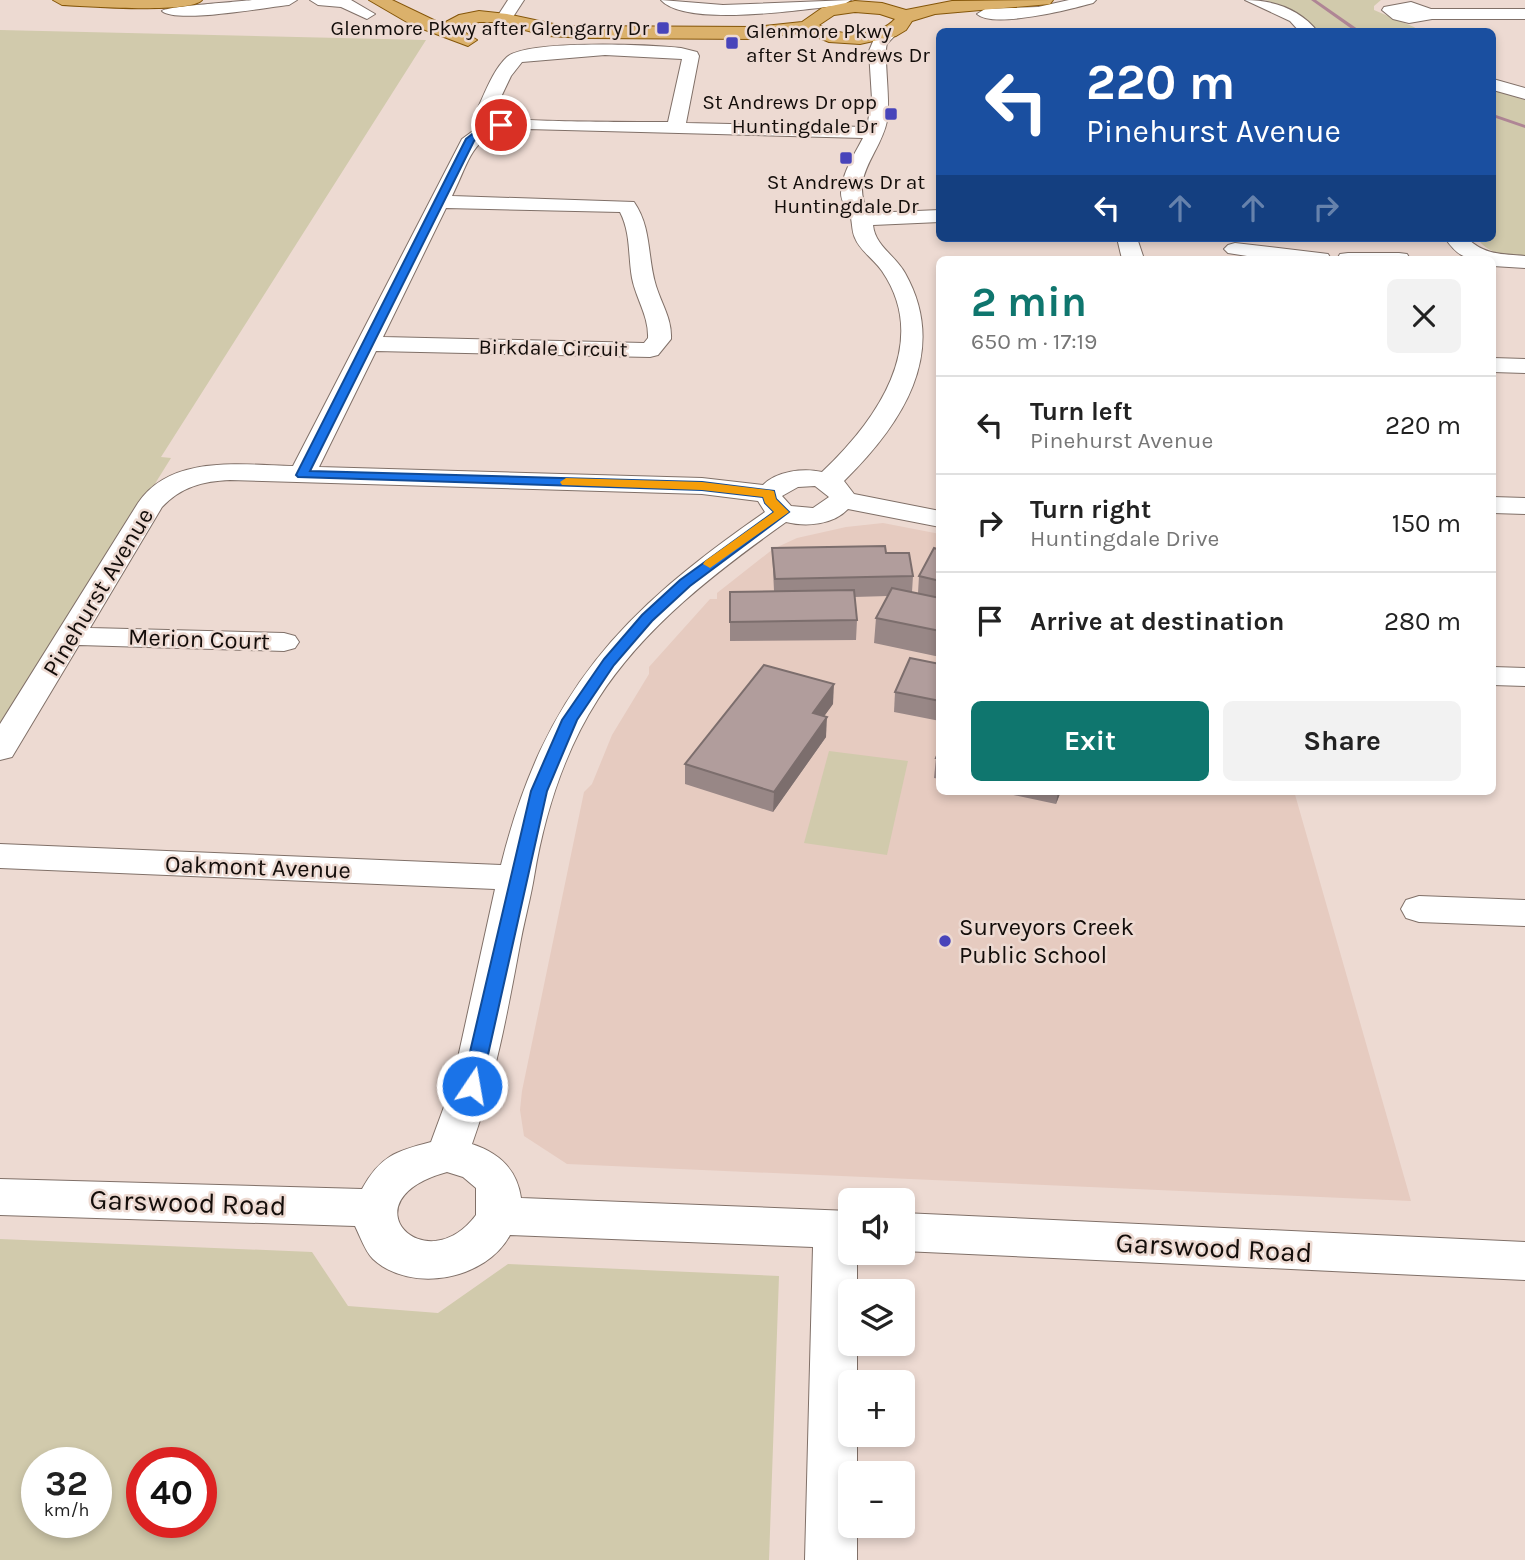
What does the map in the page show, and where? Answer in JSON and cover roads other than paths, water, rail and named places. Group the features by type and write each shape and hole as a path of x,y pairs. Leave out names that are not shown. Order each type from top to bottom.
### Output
{"main road":[{"path":"62,0 145,3 193,0"},
{"path":"405,0 418,12 432,17 505,17 520,21 526,26 572,32 759,34 808,26 814,19 833,11 919,0"},
{"path":"870,7 905,17 933,7 1038,6"},
{"path":"373,7 465,40 486,41"},
{"path":"526,26 522,33 508,39 573,42 623,38 751,41 839,37 890,32 903,24 905,17"},
{"path":"447,32 456,22 473,18"},
{"path":"808,26 817,33 839,37"}],"street":[{"path":"170,11 289,0"},
{"path":"318,0 373,7"},
{"path":"505,17 516,0"},
{"path":"669,0 672,4 684,8 744,10 843,0"},
{"path":"985,14 1088,0"},
{"path":"1253,0 1296,18 1306,28"},
{"path":"1038,6 1042,28"},
{"path":"1413,10 1525,14"},
{"path":"1413,10 1429,28"},
{"path":"839,37 868,43 877,51 880,42 890,32"},
{"path":"495,126 484,118 484,114 510,64 520,56 542,52 659,50 683,51 691,56 676,126"},
{"name":"Pinehurst Avenue","path":"0,750 151,503 166,488 187,479 219,473 702,486 776,503 802,516 824,514 832,510 834,491 860,450 889,413 902,388 911,347 910,314 901,287 887,263 866,239 862,219 852,202 852,189 858,166 874,132 880,108 877,51"},
{"path":"1496,85 1525,94"},
{"path":"302,475 471,139 495,126 527,124 874,132"},
{"name":"Birkdale Circuit","path":"366,344 650,350 659,339 653,300 646,288 639,253 640,242 633,214 627,206 439,202"},
{"path":"862,219 936,216"},
{"path":"1461,242 1482,256"},
{"path":"1235,249 1294,256"},
{"path":"1496,259 1525,262"},
{"path":"1496,365 1525,366"},
{"path":"447,1155 472,1086 517,878 539,791 558,744 582,699 603,670 635,630 776,503 779,484 797,478 834,491 936,518"},
{"path":"1496,505 1525,506"},
{"name":"Merion Court","path":"72,636 284,642"},
{"path":"1496,676 1525,677"},
{"name":"Oakmont Avenue","path":"0,856 517,878"},
{"path":"1419,909 1525,914"},
{"path":"447,1155 468,1158 485,1167 496,1181 501,1198 498,1216 488,1234 472,1248 450,1258 428,1261 407,1258 389,1248 378,1234 375,1208 378,1196 389,1179 406,1166 427,1157 447,1155"},
{"name":"Garswood Road","path":"0,1197 375,1208"},
{"path":"498,1216 838,1229"},
{"name":"Garswood Road","path":"915,1233 1525,1261"},
{"path":"831,1560 842,1265"}],"waterway":[{"path":"1313,0 1354,28"},
{"path":"1496,116 1525,127"}],"place":[{"name":"Glenmore Pkwy after Glengarry Dr","path":"663,28"},
{"name":"Glenmore Pkwy after St Andrews Dr","path":"732,43"},
{"name":"St Andrews Dr opp Huntingdale Dr","path":"891,114"},
{"name":"St Andrews Dr at Huntingdale Dr","path":"846,158"},
{"name":"Surveyors Creek Public School","path":"945,941"}]}
